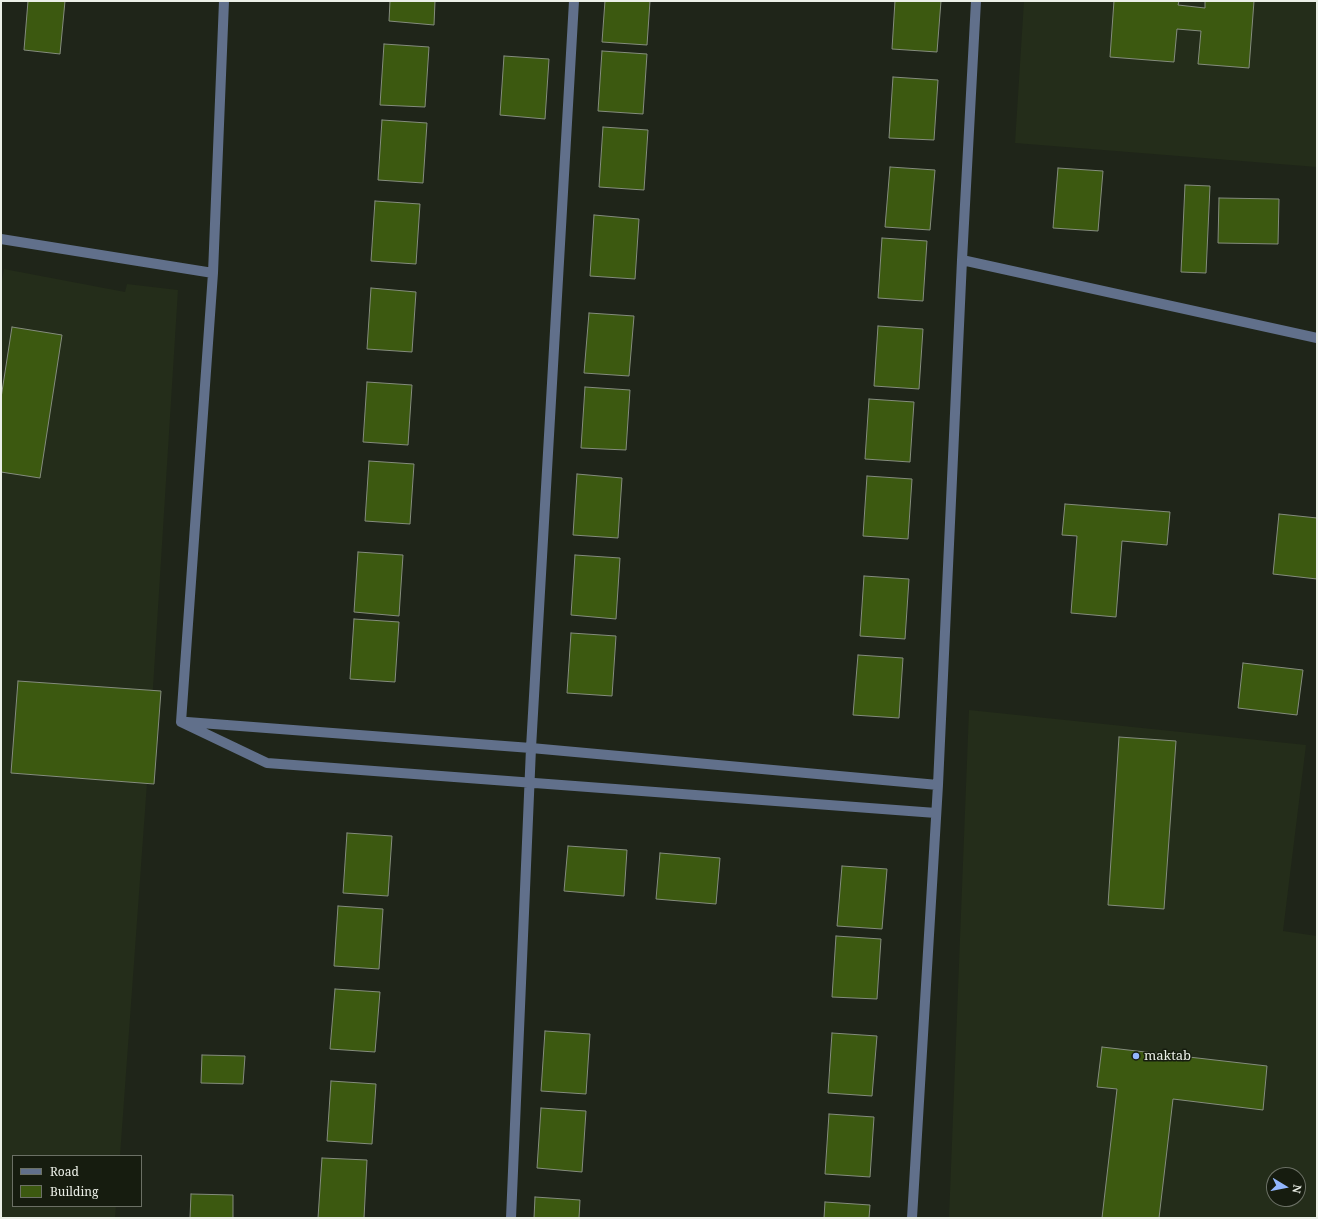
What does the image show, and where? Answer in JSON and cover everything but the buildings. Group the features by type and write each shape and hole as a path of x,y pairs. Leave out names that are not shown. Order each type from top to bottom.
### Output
{"street":[{"path":"181,722 213,273 224,1"},
{"path":"511,1218 531,748 574,1"},
{"path":"912,1218 938,784 962,260 976,1"},
{"path":"1,239 213,273"},
{"path":"962,260 1317,338"},
{"path":"181,722 531,748 938,784"},
{"path":"181,722 268,763 936,813"}],"shaded area":[{"path":"1024,1 1317,1 1317,167 1015,143"},
{"path":"4,269 125,292 127,284 178,290 147,783 120,1155 12,1155 12,1207 116,1207 115,1218 1,1218 1,287"},
{"name":"maktab","path":"969,710 1306,745 1283,931 1317,936 1317,1218 949,1218"}],"place":[{"name":"maktab","path":"1136,1056"}]}
